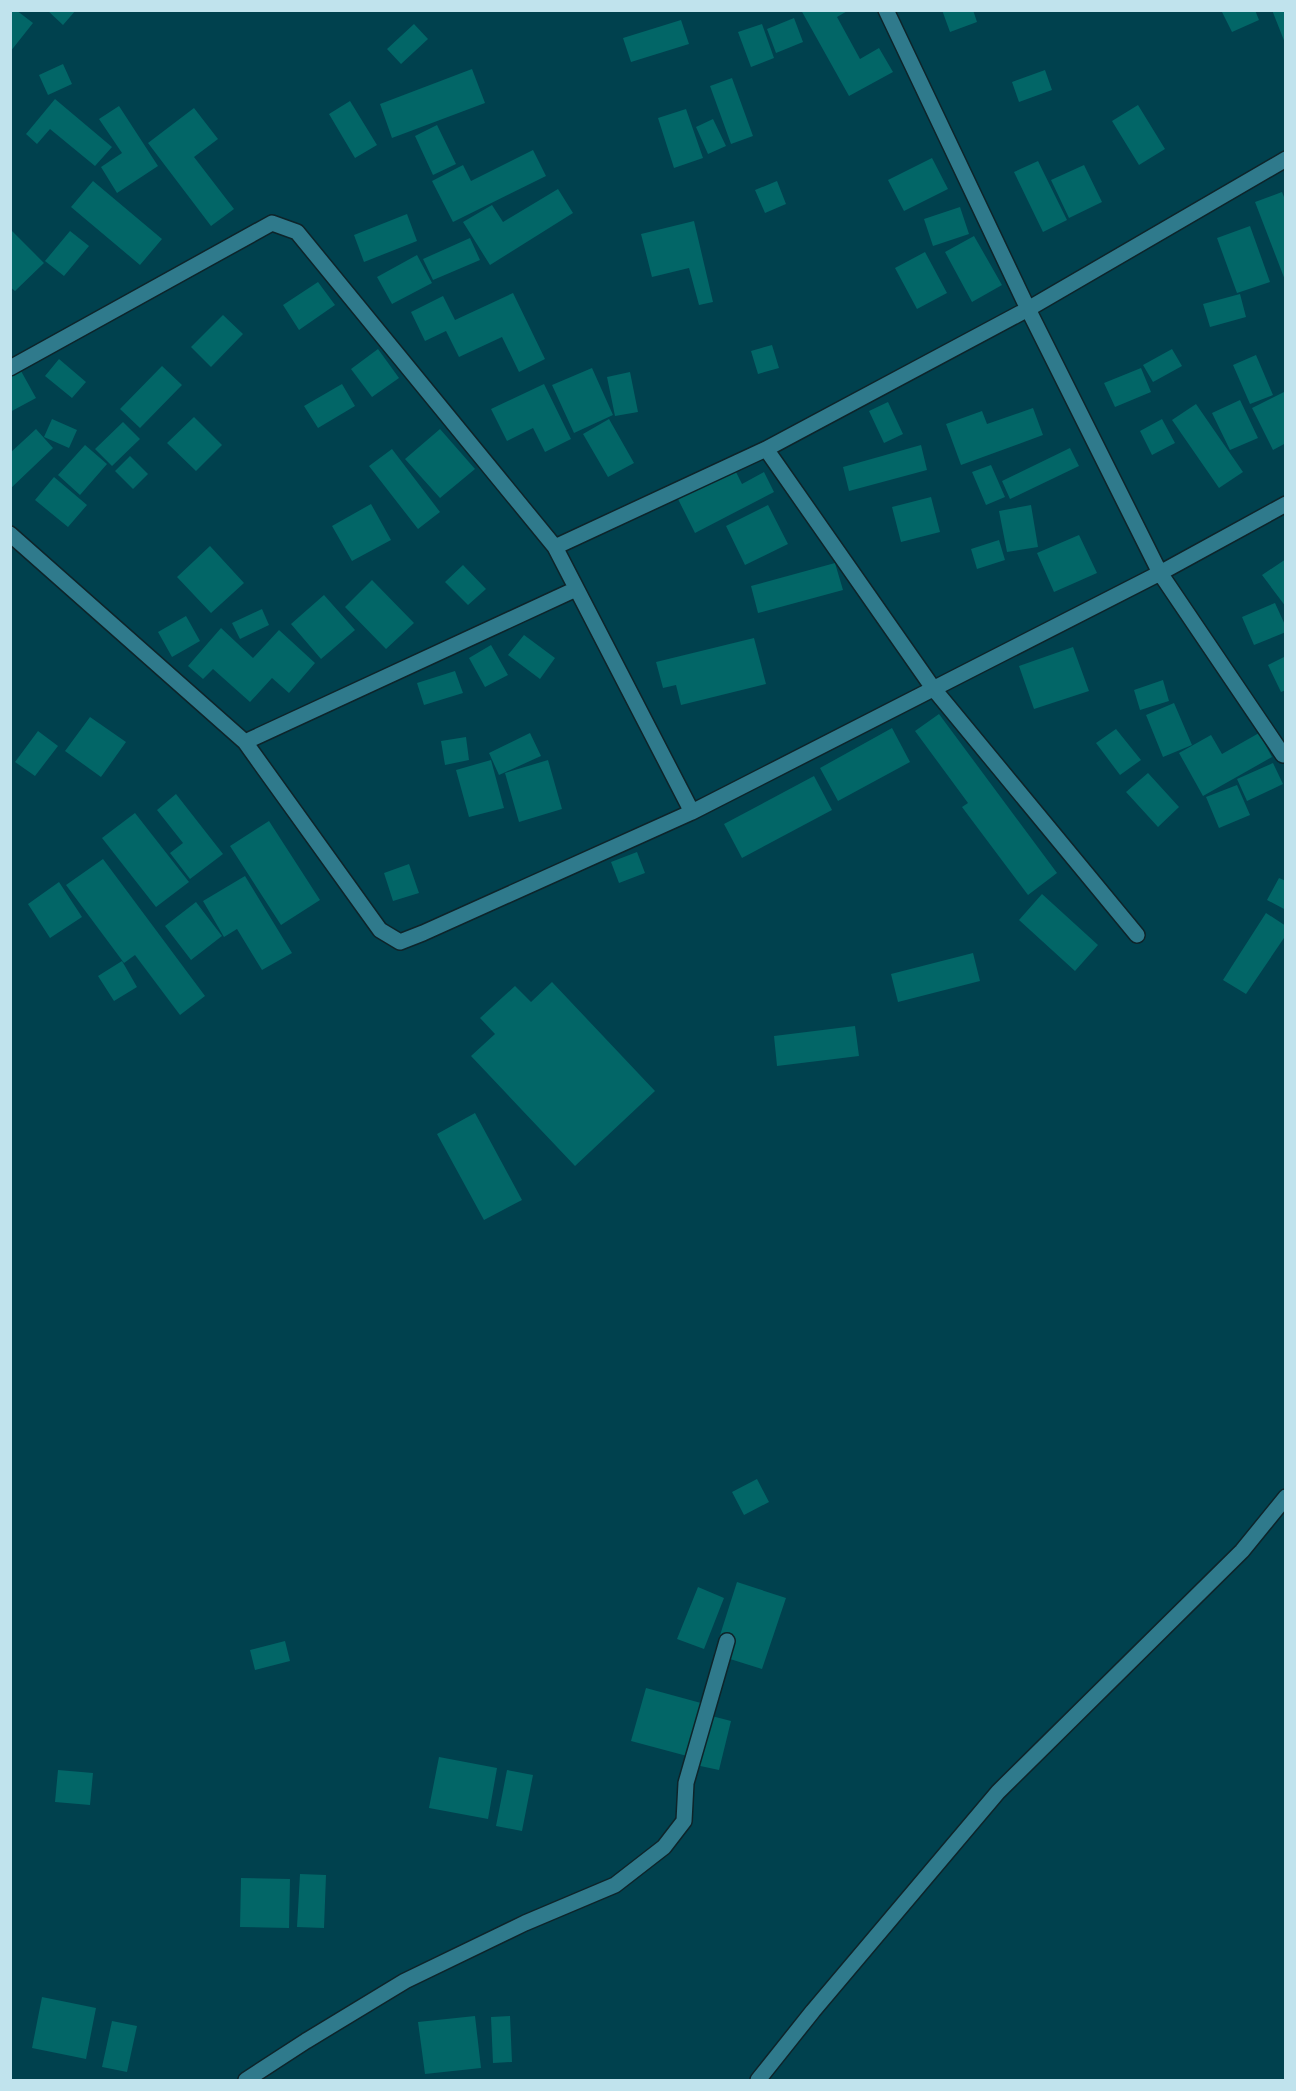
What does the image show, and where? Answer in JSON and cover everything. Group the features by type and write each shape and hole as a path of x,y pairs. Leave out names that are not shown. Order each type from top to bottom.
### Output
{"street":[{"path":"886,10 1028,309 1160,573 1283,755"},
{"path":"555,547 766,449 1028,309 1286,159"},
{"path":"10,368 272,223 297,232 555,547 692,812"},
{"path":"766,449 933,688 1137,935"},
{"path":"10,534 245,742 380,930 400,942 692,812 1160,573 1286,504"},
{"path":"245,742 576,589"},
{"path":"758,2080 813,2011 998,1792 1242,1551 1286,1497"},
{"path":"246,2080 405,1981 525,1923 615,1886 664,1847 684,1821 686,1783 727,1641"}],"building":[{"path":"10,10 16,10 33,23 10,52"},
{"path":"47,10 76,10 63,25"},
{"path":"801,10 849,10 837,17 860,59 879,48 893,72 849,96"},
{"path":"942,10 973,10 977,22 950,32"},
{"path":"1221,10 1255,10 1259,20 1232,32"},
{"path":"1272,10 1286,10 1286,43 1285,43"},
{"path":"794,18 803,42 776,53 767,29"},
{"path":"681,20 689,44 631,62 623,38"},
{"path":"414,24 428,39 401,64 387,49"},
{"path":"762,24 774,58 751,67 738,32"},
{"path":"63,64 72,84 48,95 39,75"},
{"path":"472,69 485,103 392,138 380,104"},
{"path":"1045,70 1052,90 1019,102 1012,82"},
{"path":"732,78 753,136 731,144 710,86"},
{"path":"55,99 112,147 95,166 50,129 37,144 26,134"},
{"path":"350,101 377,145 355,158 329,114"},
{"path":"1138,105 1165,149 1139,165 1112,121"},
{"path":"119,106 158,166 117,193 101,167 122,153 99,119"},
{"path":"194,108 218,139 194,157 234,209 211,226 148,143"},
{"path":"686,109 703,158 674,168 658,118"},
{"path":"713,119 726,146 708,154 696,127"},
{"path":"437,125 456,164 433,175 415,136"},
{"path":"533,150 546,176 453,222 432,181 463,165 471,181"},
{"path":"932,158 948,189 904,211 888,180"},
{"path":"1038,161 1067,220 1043,232 1014,172"},
{"path":"1084,165 1102,202 1069,218 1051,180"},
{"path":"93,181 162,239 140,265 71,207"},
{"path":"777,181 786,204 765,213 755,190"},
{"path":"558,189 573,213 490,265 463,222 492,205 503,222"},
{"path":"1282,192 1286,202 1285,280 1255,202"},
{"path":"960,207 969,234 933,246 924,219"},
{"path":"407,214 417,241 364,262 354,235"},
{"path":"694,221 713,302 699,305 689,268 652,277 641,234"},
{"path":"1250,226 1270,282 1237,293 1217,238"},
{"path":"10,229 44,263 15,291 10,287"},
{"path":"70,231 89,246 64,276 45,261"},
{"path":"974,236 1002,285 972,302 945,252"},
{"path":"470,238 480,260 433,280 423,259"},
{"path":"925,252 947,293 917,309 895,268"},
{"path":"417,255 432,283 392,304 377,277"},
{"path":"318,282 335,305 299,330 283,305"},
{"path":"513,293 545,359 519,372 502,337 459,357 446,331 425,341 411,312 443,296 455,320"},
{"path":"1240,294 1246,317 1210,327 1203,304"},
{"path":"223,315 243,334 211,367 191,347"},
{"path":"772,345 779,368 758,374 751,351"},
{"path":"378,349 399,378 372,397 351,369"},
{"path":"1172,349 1182,366 1153,382 1143,365"},
{"path":"1256,355 1273,395 1250,404 1233,365"},
{"path":"59,359 86,382 72,398 45,376"},
{"path":"162,366 182,385 140,428 120,409"},
{"path":"592,368 613,415 574,433 552,385"},
{"path":"1141,368 1151,392 1115,407 1104,383"},
{"path":"21,371 36,398 10,412 10,376"},
{"path":"630,372 638,412 615,416 607,377"},
{"path":"342,384 355,406 318,428 304,406"},
{"path":"544,384 571,439 545,452 533,428 507,441 491,409"},
{"path":"1286,391 1286,443 1273,450 1252,408"},
{"path":"1240,400 1258,438 1230,450 1212,413"},
{"path":"888,402 903,434 884,443 869,411"},
{"path":"1196,404 1243,472 1219,488 1172,420"},
{"path":"1033,408 1043,435 961,465 946,424 982,411 987,424"},
{"path":"194,417 222,445 196,471 167,443"},
{"path":"52,419 77,430 69,448 44,437"},
{"path":"609,419 634,463 608,477 583,434"},
{"path":"1162,419 1175,443 1152,455 1140,431"},
{"path":"123,422 140,439 112,466 95,449"},
{"path":"36,429 53,448 10,489 10,453"},
{"path":"440,429 475,469 440,498 405,459"},
{"path":"85,445 107,464 80,495 58,475"},
{"path":"921,445 927,470 849,491 843,467"},
{"path":"1070,448 1079,466 1010,499 1002,481"},
{"path":"392,449 440,512 418,529 369,466"},
{"path":"130,456 148,474 133,489 115,471"},
{"path":"991,465 1005,497 986,505 972,472"},
{"path":"734,468 742,484 764,472 774,492 695,533 677,497"},
{"path":"54,477 87,505 68,527 35,500"},
{"path":"931,497 940,532 901,542 892,507"},
{"path":"371,504 391,540 352,561 332,526"},
{"path":"768,505 788,544 745,565 726,526"},
{"path":"1031,505 1038,547 1007,552 999,511"},
{"path":"1079,535 1097,573 1054,592 1037,553"},
{"path":"999,540 1005,560 977,569 971,549"},
{"path":"210,546 244,583 211,613 177,577"},
{"path":"1286,559 1286,607 1262,575"},
{"path":"835,563 843,590 758,613 751,586"},
{"path":"463,565 486,589 468,605 445,582"},
{"path":"372,580 414,623 386,649 345,607"},
{"path":"324,595 355,630 321,659 291,624"},
{"path":"1275,603 1286,632 1254,645 1242,617"},
{"path":"262,609 269,625 240,639 232,623"},
{"path":"186,616 200,641 172,657 158,632"},
{"path":"221,628 253,658 279,630 315,663 289,693 272,678 250,702 213,669 203,679 188,666"},
{"path":"524,635 555,658 540,679 508,655"},
{"path":"754,638 766,684 681,705 676,685 663,688 656,662"},
{"path":"491,645 508,675 485,687 469,658"},
{"path":"1073,647 1089,691 1034,709 1019,666"},
{"path":"1286,656 1286,690 1281,692 1268,665"},
{"path":"455,671 463,693 424,705 417,683"},
{"path":"1163,680 1169,701 1140,710 1134,690"},
{"path":"1174,703 1192,745 1163,757 1146,715"},
{"path":"939,714 1057,873 1028,895 962,807 968,803 915,731"},
{"path":"90,717 126,742 101,777 65,751"},
{"path":"892,728 910,762 838,801 820,768"},
{"path":"1116,729 1141,760 1120,775 1096,743"},
{"path":"38,731 58,746 35,776 15,762"},
{"path":"530,733 541,756 499,775 489,753"},
{"path":"1259,733 1272,757 1203,796 1179,753 1211,735 1222,754"},
{"path":"466,737 469,760 445,765 441,741"},
{"path":"491,760 504,808 469,817 456,770"},
{"path":"548,760 562,809 519,822 505,773"},
{"path":"1273,763 1283,784 1247,801 1237,779"},
{"path":"1148,773 1179,807 1158,827 1126,792"},
{"path":"814,776 832,810 742,858 724,824"},
{"path":"1237,785 1250,815 1219,828 1206,797"},
{"path":"176,794 223,854 190,879 170,853 183,843 157,810"},
{"path":"135,813 189,882 156,907 102,838"},
{"path":"269,821 320,900 281,925 230,846"},
{"path":"637,852 645,873 619,883 611,862"},
{"path":"103,859 205,996 180,1015 135,955 124,963 66,885"},
{"path":"409,864 419,893 393,901 384,873"},
{"path":"245,876 292,953 262,970 237,929 224,937 203,901"},
{"path":"1279,878 1286,881 1286,910 1267,900"},
{"path":"59,882 82,917 50,938 28,904"},
{"path":"1042,894 1098,945 1075,971 1019,920"},
{"path":"196,902 222,936 191,960 165,926"},
{"path":"1266,913 1286,926 1286,935 1246,994 1223,980"},
{"path":"973,953 980,981 898,1002 891,974"},
{"path":"122,961 137,987 114,1001 98,976"},
{"path":"552,982 655,1091 575,1166 471,1056 495,1034 480,1018 515,986 531,1002"},
{"path":"855,1026 859,1056 777,1066 774,1036"},
{"path":"475,1113 522,1200 484,1220 437,1134"},
{"path":"757,1479 769,1502 744,1515 732,1492"},
{"path":"737,1582 786,1598 762,1669 714,1654"},
{"path":"698,1587 724,1598 704,1649 677,1639"},
{"path":"285,1641 290,1661 255,1670 250,1650"},
{"path":"646,1688 701,1703 687,1756 631,1741"},
{"path":"704,1714 731,1721 719,1770 691,1764"},
{"path":"439,1757 497,1768 488,1819 429,1808"},
{"path":"58,1770 93,1773 90,1805 55,1802"},
{"path":"507,1770 533,1775 522,1831 496,1826"},
{"path":"300,1874 326,1875 324,1928 297,1927"},
{"path":"241,1878 290,1879 289,1928 240,1927"},
{"path":"42,1997 96,2008 86,2059 32,2048"},
{"path":"475,2016 481,2068 425,2074 418,2022"},
{"path":"510,2016 512,2062 493,2063 491,2017"},
{"path":"112,2021 137,2026 127,2072 102,2067"}]}
